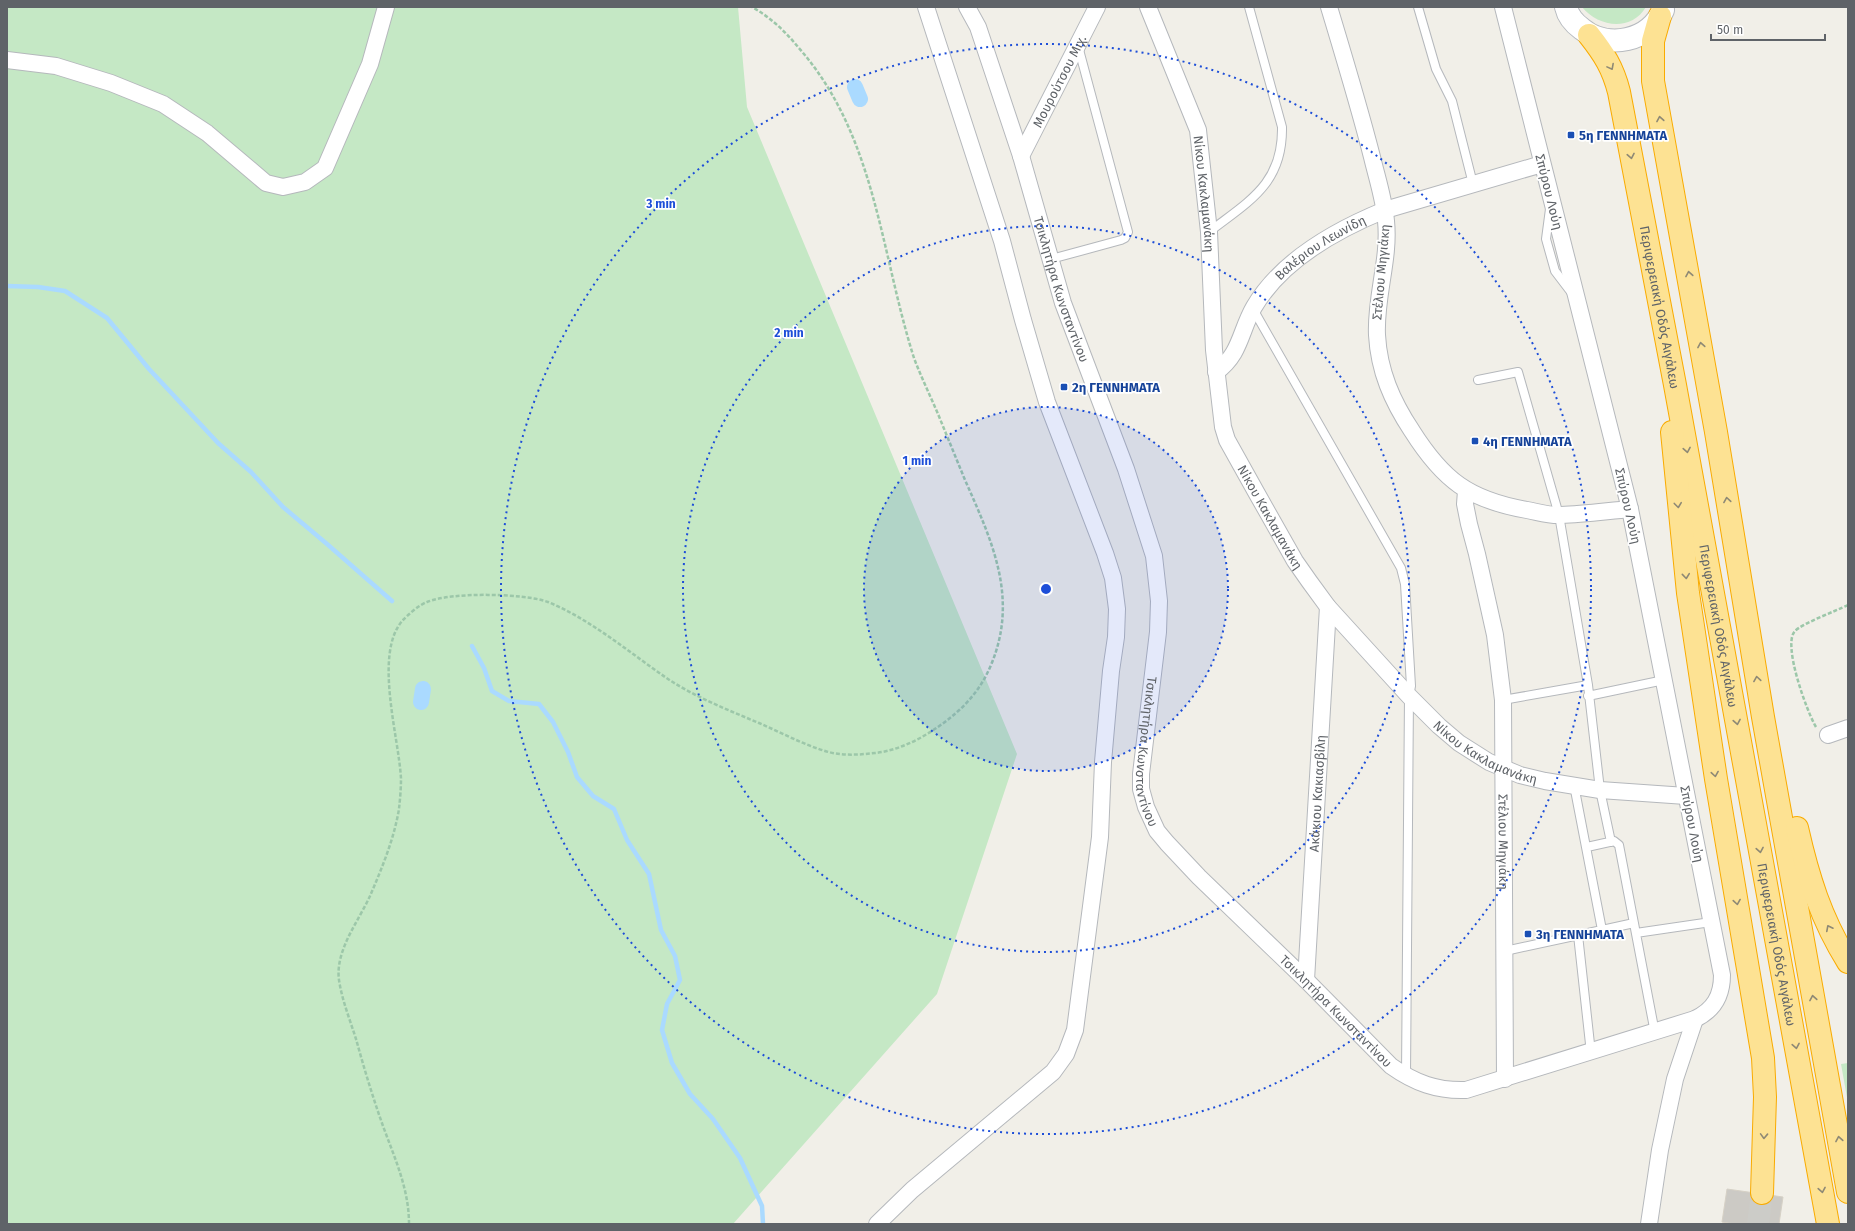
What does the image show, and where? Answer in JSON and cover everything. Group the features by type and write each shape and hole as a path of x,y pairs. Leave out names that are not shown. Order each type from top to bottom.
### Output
{"highway":[{"name":"Περιφερειακή Οδός Αιγάλεω","path":"1662,12 1653,41 1653,81 1716,432 1763,717 1848,1192"},
{"name":"Περιφερειακή Οδός Αιγάλεω","path":"1589,35 1604,54 1614,73 1619,92 1675,385 1828,1224"},
{"path":"1675,385 1671,438 1688,594 1716,778 1763,1058 1765,1097 1762,1193"},
{"path":"1763,717 1783,766 1802,852 1822,916 1848,962"}],"main road":[{"path":"1566,7 1576,24 1589,35 1604,40 1620,41 1636,37 1650,28 1662,12"}],"street":[{"path":"7,60 56,66 111,83 163,104 207,133 266,183 283,187 305,182 325,168 370,64 386,7"},
{"path":"877,1224 912,1190 1053,1072 1066,1054 1076,1030 1100,837 1103,762 1111,671 1116,637 1117,609 1112,578 1105,553 1047,402 1022,320 1002,242 926,7"},
{"name":"Τσικλητήρα Κωνσταντίνου","path":"967,7 978,26 1021,156 1063,304 1126,469 1154,556 1159,601 1158,632 1141,774 1141,789 1146,807 1157,830 1182,860 1306,980 1381,1056 1406,1077 1434,1088 1466,1090 1655,1033 1695,1019 1711,1008"},
{"name":"Μουρούτσου Μιχ.","path":"1021,156 1097,7"},
{"name":"Νίκου Κακλαμανάκη","path":"1148,7 1198,130 1209,232 1216,372 1223,426 1227,440 1295,561 1328,607 1409,696 1439,726 1459,743 1484,759 1504,769 1545,781 1600,790 1686,796"},
{"name":"Στέλιου Μηγιάκη","path":"1329,7 1356,95 1385,210 1387,232 1377,333 1380,362 1385,381 1406,422 1432,460 1446,475 1478,497 1517,508 1559,515 1630,509"},
{"name":"Σπύρου Λούη","path":"1504,7 1542,164 1630,509 1722,975 1722,987 1718,998 1711,1008"},
{"name":"Βαλέριου Λεωνίδη","path":"1216,372 1227,362 1240,344 1253,309 1274,281 1298,260 1322,243 1385,210 1542,164"},
{"name":"Στέλιου Μηγιάκη","path":"1466,490 1465,504 1469,524 1478,554 1496,634 1504,700 1506,951 1505,1078"},
{"name":"Ακάκιου Κακιασβίλη","path":"1306,980 1328,607"},
{"path":"1828,734 1848,728"},
{"path":"1649,1224 1660,1150 1675,1079 1695,1019"}],"lane":[{"path":"1209,232 1251,200 1265,186 1274,171 1280,152 1282,127 1248,7"},
{"path":"1418,7 1436,69 1452,101 1473,184"},
{"path":"1051,259 1121,240 1125,238 1128,232 1077,45"},
{"path":"1253,309 1401,568 1406,592 1411,686 1409,696 1406,1077"},
{"path":"1478,380 1518,372 1559,515 1588,685 1588,696 1600,790 1611,842"},
{"path":"1588,696 1664,680"},
{"path":"1504,700 1588,685"},
{"path":"1574,785 1602,930"},
{"path":"1587,847 1616,841 1619,845 1655,1033"},
{"path":"1636,934 1711,922"},
{"path":"1506,951 1634,924"},
{"path":"1578,935 1591,1053"}],"path":[{"path":"408,1224 409,1210 403,1178 382,1123 353,1030 340,985 338,968 343,950 370,896 391,842 399,807 401,779 388,671 392,644 397,627 408,614 427,602 449,597 497,594 527,596 545,600 575,616 674,683 709,701 827,752 850,755 884,752 914,741 945,723 982,687 994,658 1002,632 1002,581 997,558 985,524 916,362 894,286 879,216 868,174 858,148 824,80 808,58 784,31 762,12 752,7"},
{"path":"1828,734 1821,732 1815,726 1794,661 1791,640 1794,632 1801,626 1848,605"}],"green space":[{"path":"7,7 738,7 747,107 1017,754 937,994 733,1224 7,1224"},
{"path":"1582,7 1646,7 1640,15 1632,20 1614,24 1597,19"},
{"path":"1848,1063 1848,1103 1841,1064"}],"building":[{"path":"1727,1189 1783,1197 1779,1224 1735,1224 1722,1222"}],"waterway":[{"path":"855,87 860,99"},
{"path":"7,286 38,287 65,291 107,318 149,369 218,443 251,472 283,507 392,601"},
{"path":"472,646 484,668 492,691 509,701 539,704 553,722 568,752 577,777 593,796 614,809 627,840 649,874 661,930 675,956 680,980 667,1004 662,1030 672,1063 690,1094 713,1119 740,1158 762,1206 763,1224"},
{"path":"421,702 423,689"}],"tunnel":[{"path":"1758,1224 1762,1193"}],"place":[{"name":"5η ΓΕΝΝΗΜΑΤΑ","path":"1571,135"},
{"name":"2η ΓΕΝΝΗΜΑΤΑ","path":"1064,387"},
{"name":"4η ΓΕΝΝΗΜΑΤΑ","path":"1475,441"},
{"name":"3η ΓΕΝΝΗΜΑΤΑ","path":"1528,934"}]}
